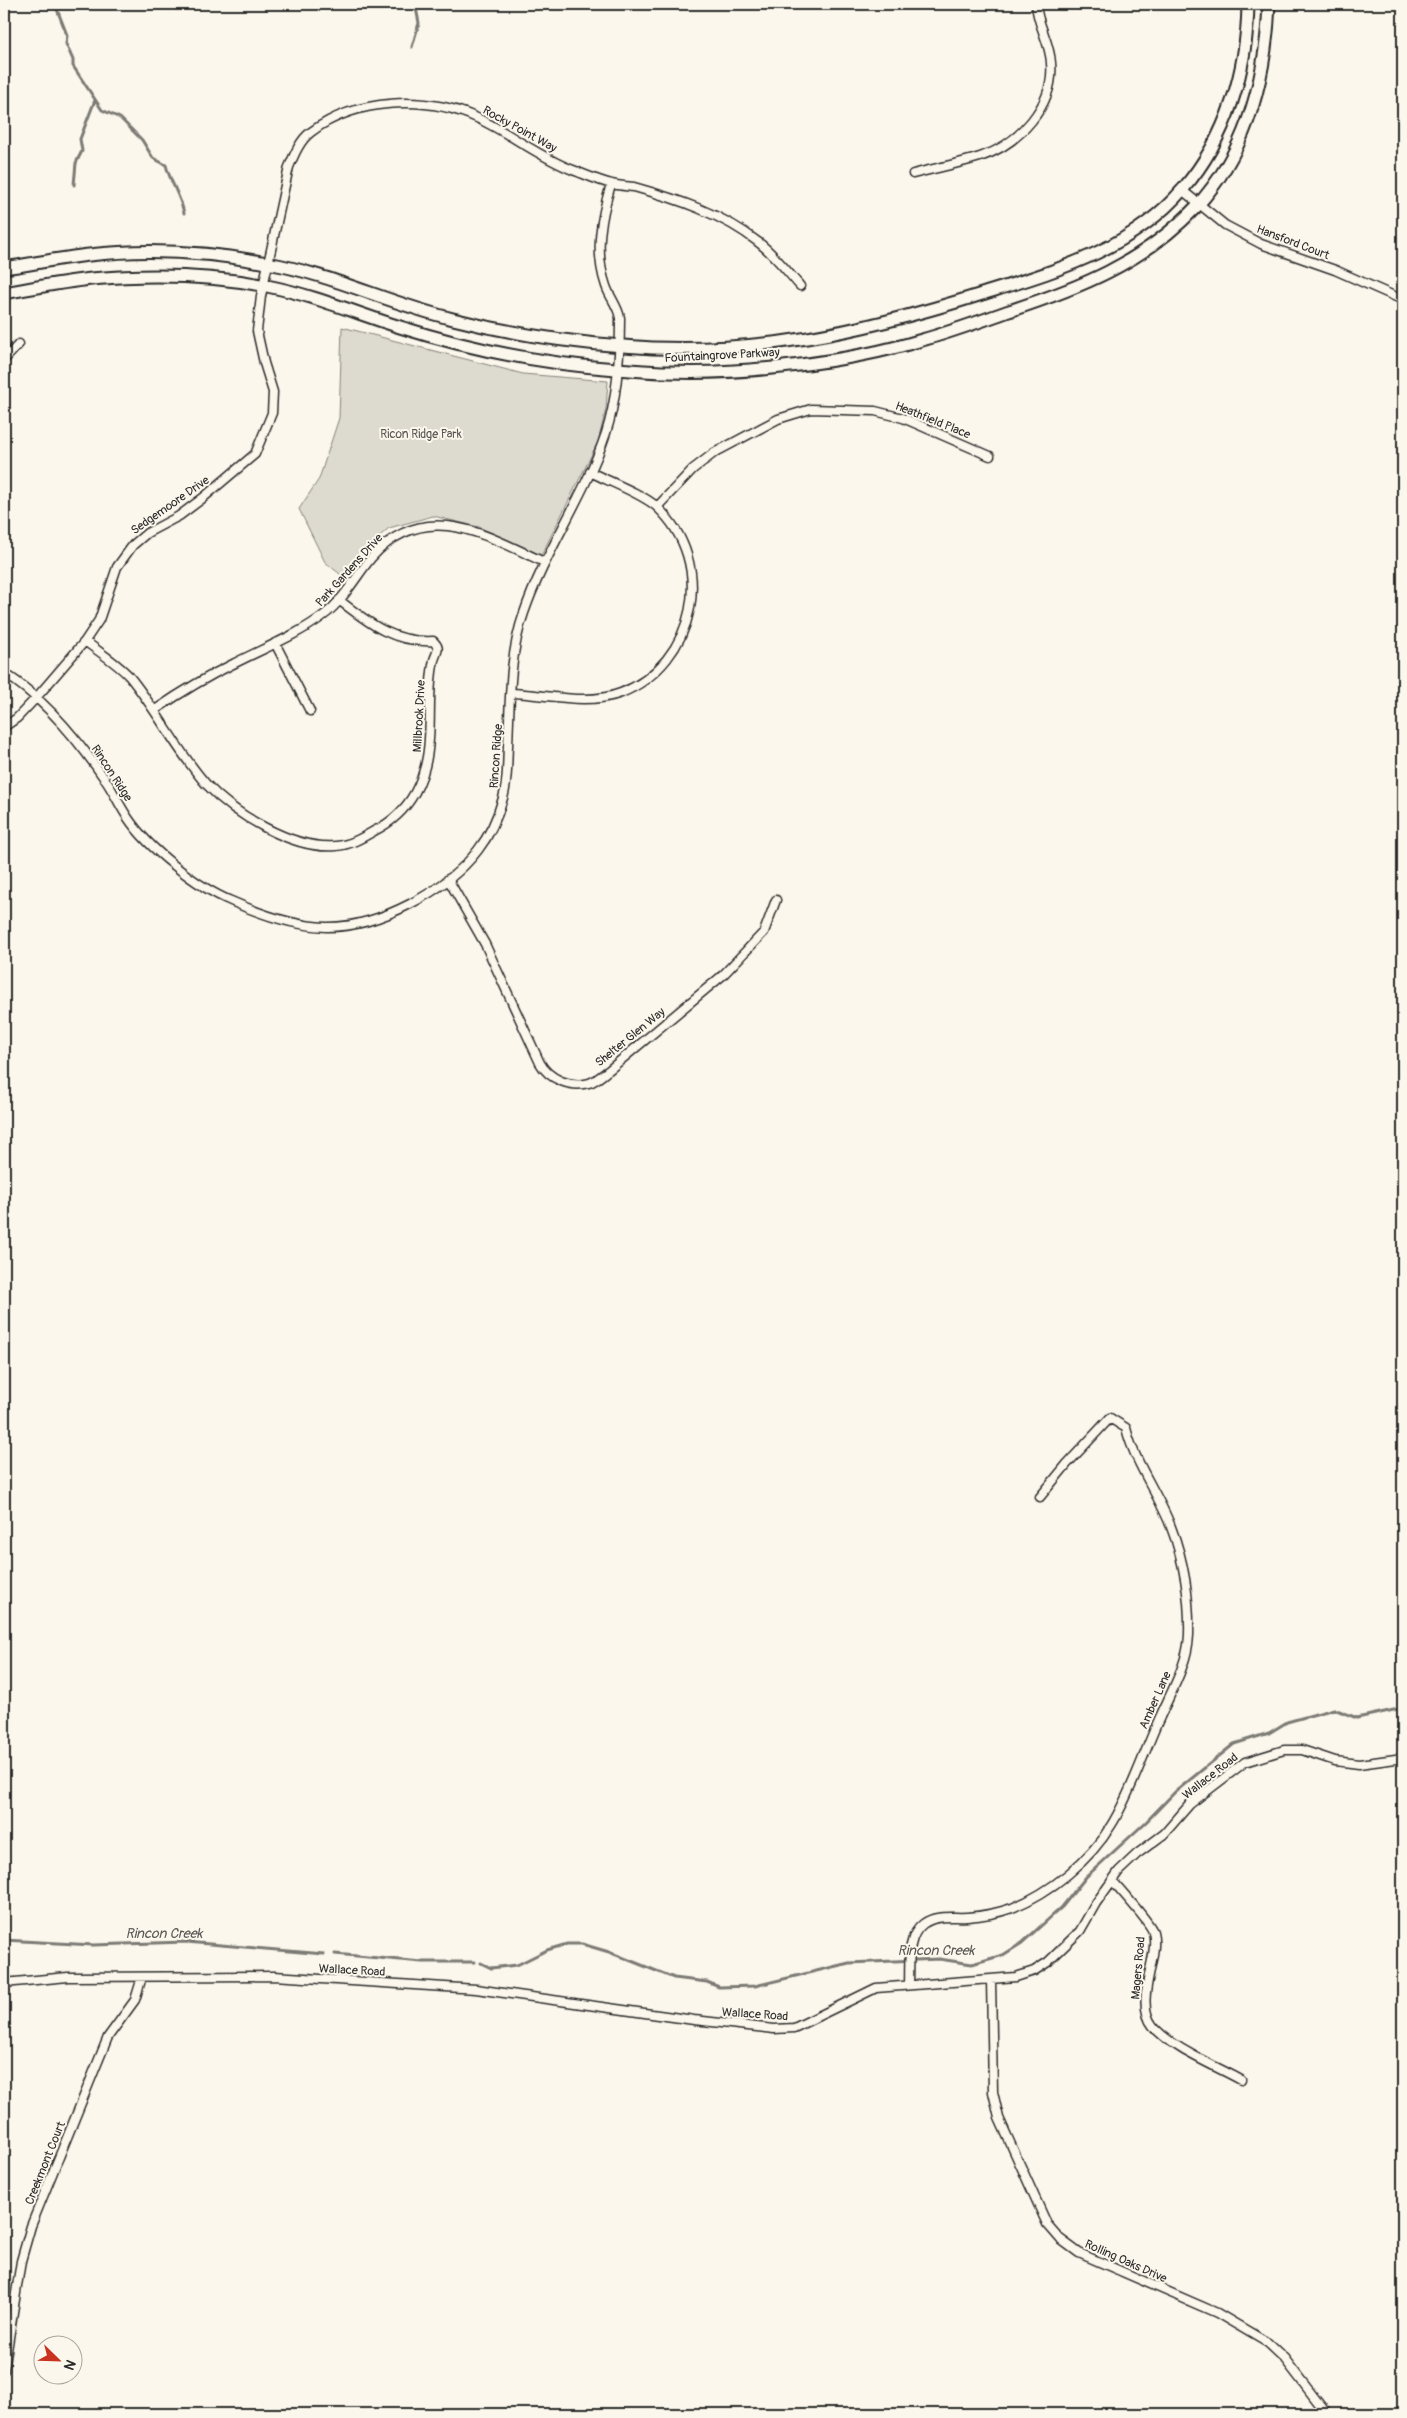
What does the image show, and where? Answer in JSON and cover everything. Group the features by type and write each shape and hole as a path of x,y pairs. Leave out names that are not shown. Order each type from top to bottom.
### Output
{"main road":[{"name":"Fountaingrove Parkway","path":"4,268 89,255 156,252 215,256 268,263 317,274 451,319 528,335 618,346 668,349 738,348 823,335 913,316 1054,272 1088,258 1135,231 1182,190 1205,159 1231,107 1245,53 1248,4"},
{"name":"Fountaingrove Parkway","path":"4,293 92,279 165,276 264,285 312,296 447,341 523,358 668,372 739,370 829,360 920,341 1062,294 1098,279 1148,249 1171,232 1199,204 1224,170 1251,114 1261,82 1267,46 1269,4"}],"street":[{"path":"913,174 982,156 1009,142 1029,125 1042,106 1051,85 1050,48 1036,4"},
{"name":"Rocky Point Way","path":"268,263 289,167 297,149 310,133 342,115 387,104 424,103 476,117 536,152 571,169 611,184 633,187 703,210 758,242 800,286"},
{"name":"Rincon Ridge","path":"4,673 52,712 84,748 129,820 168,860 198,884 230,901 281,920 323,927 340,926 372,921 412,902 448,879 478,851 494,824 504,796 515,645 521,622 544,562 590,472 610,418 620,329 618,308 606,287 600,257 599,233 611,184"},
{"name":"Hansford Court","path":"1182,190 1226,225 1261,244 1335,270 1403,300"},
{"name":"Sedgemoore Drive","path":"4,727 17,718 36,698 85,641 99,620 118,567 133,545 147,533 179,516 255,454 272,413 273,392 264,363 258,331 268,263"},
{"path":"4,360 18,344"},
{"name":"Heathfield Place","path":"657,507 688,474 714,453 778,419 811,409 875,411 903,418 990,456"},
{"path":"511,692 574,699 620,693 641,683 672,652 680,639 693,597 691,569 682,543 657,507 590,472"},
{"name":"Park Gardens Drive","path":"155,710 231,664 275,643 323,616 339,600 384,544 405,530 422,526 446,525 468,529 544,562"},
{"name":"Millbrook Drive","path":"85,641 127,674 207,784 241,814 281,835 311,845 335,846 351,843 380,829 401,812 414,796 422,780 428,760 430,701 434,659 439,651 438,645 433,641 421,641 395,636 375,628 339,600"},
{"path":"275,643 310,711"},
{"name":"Shelter Glen Way","path":"448,879 485,944 540,1063 552,1076 564,1083 590,1083 609,1070 723,976 764,932 776,900"},
{"name":"Amber Lane","path":"909,1984 914,1935 925,1922 938,1917 991,1914 1012,1908 1046,1889 1088,1856 1117,1815 1185,1657 1189,1626 1186,1590 1172,1528 1132,1448 1126,1428 1110,1418 1067,1464 1040,1497"},
{"name":"Wallace Road","path":"4,1983 68,1976 274,1976 476,1988 694,2020 774,2029 794,2028 876,1988 1016,1977 1034,1971 1048,1962 1080,1931 1112,1880 1137,1854 1164,1834 1190,1804 1245,1762 1284,1750 1302,1750 1334,1761 1360,1764 1403,1758"},
{"name":"Magers Road","path":"1112,1880 1153,1931 1153,1951 1148,1976 1146,2004 1152,2025 1175,2044 1242,2080"},
{"name":"Creekmont Court","path":"4,2370 20,2261 31,2226 108,2036 135,2000 142,1976"},
{"name":"Rolling Oaks Drive","path":"991,1979 993,2092 999,2118 1047,2224 1060,2239 1079,2253 1218,2313 1268,2343 1284,2358 1327,2414"}],"green space":[{"name":"Ricon Ridge Park","path":"342,327 523,374 608,381 606,409 598,442 541,556 479,527 433,516 389,528 366,548 345,578 325,562 299,509 319,479 339,418"}],"waterway":[{"path":"55,4 67,35 66,44 73,60 73,66 102,110 120,118 142,140 153,158 166,165 184,213"},
{"path":"412,47 419,23 417,4"},
{"path":"74,185 76,163 82,151 80,139 95,100"},
{"name":"Rincon Creek","path":"481,1963 491,1968 517,1965 547,1950 567,1944 582,1944 609,1952 674,1978 707,1982 719,1987 755,1986 849,1963 939,1959 972,1964 1003,1955 1022,1943 1062,1907 1086,1877 1146,1822 1175,1792 1234,1744 1269,1733 1287,1722 1334,1709 1357,1718 1403,1708"},
{"name":"Rincon Creek","path":"4,1940 93,1945 186,1942 324,1954"},
{"name":"Rincon Creek","path":"335,1954 422,1962 475,1962"}]}
